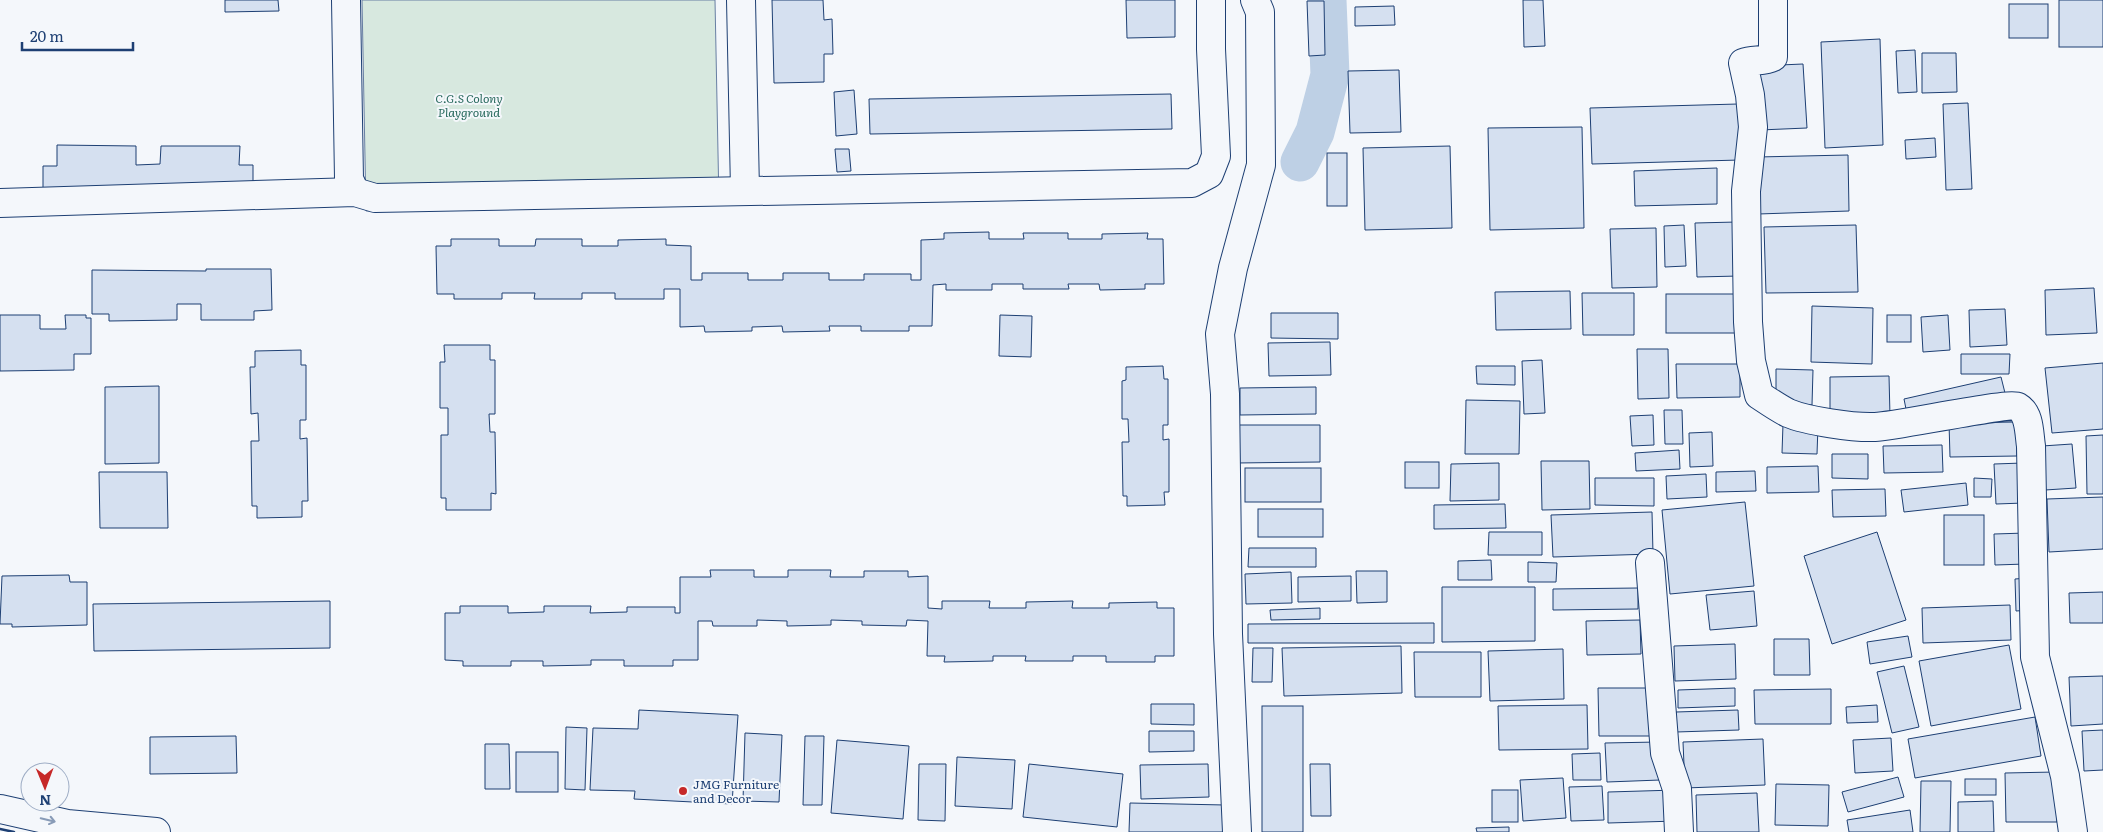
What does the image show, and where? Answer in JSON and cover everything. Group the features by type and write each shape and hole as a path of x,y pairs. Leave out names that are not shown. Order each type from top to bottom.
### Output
{"street":[{"path":"346,0 349,180 355,192"},
{"path":"741,0 745,190"},
{"path":"0,203 355,192 375,198 1192,183 1209,174 1216,156 1211,49 1211,0"},
{"path":"1237,832 1228,634 1225,394 1220,334 1233,268 1261,165 1260,12 1255,0"},
{"path":"1773,0 1773,57 1766,60 1746,61 1743,63 1742,68 1750,95 1753,127 1746,192 1748,312 1751,361 1758,395 1789,413 1831,423 1874,427 1930,420 2006,405 2018,407 2027,416 2031,446 2036,657 2064,776 2073,832"},
{"path":"1650,563 1665,752 1677,789 1679,832"},
{"path":"0,809 68,824 156,832"}],"green space":[{"name":"C.G.S Colony Playground","path":"362,0 715,0 719,204 366,211"}],"building":[{"path":"225,0 278,0 279,11 225,12"},
{"path":"772,0 823,0 824,20 832,19 833,54 824,54 824,82 774,83"},
{"path":"1126,0 1175,0 1175,37 1127,38"},
{"path":"1523,0 1543,0 1545,46 1524,47"},
{"path":"2059,0 2103,0 2103,47 2059,47"},
{"path":"1307,1 1324,1 1325,55 1309,56"},
{"path":"2009,4 2048,4 2048,38 2009,38"},
{"path":"1394,6 1395,25 1355,26 1355,7"},
{"path":"1880,39 1883,145 1825,148 1821,42"},
{"path":"1915,50 1917,92 1898,93 1896,51"},
{"path":"1922,53 1956,53 1957,92 1922,93"},
{"path":"1803,64 1807,128 1760,130 1757,66"},
{"path":"1399,70 1401,132 1350,133 1348,71"},
{"path":"854,90 857,134 836,136 834,92"},
{"path":"1171,94 1172,129 870,134 869,99"},
{"path":"1968,103 1972,189 1946,190 1943,104"},
{"path":"1738,104 1740,160 1592,164 1590,108"},
{"path":"1582,127 1584,228 1490,230 1488,128"},
{"path":"1935,138 1936,157 1906,159 1905,140"},
{"path":"57,145 136,146 136,165 160,164 161,146 240,146 239,165 253,165 253,195 43,193 43,166 57,166"},
{"path":"1450,146 1452,228 1365,230 1363,148"},
{"path":"835,149 849,149 851,171 837,172"},
{"path":"1327,153 1347,153 1347,206 1327,206"},
{"path":"1848,155 1849,211 1758,214 1757,157"},
{"path":"1717,168 1717,204 1635,206 1634,171"},
{"path":"1737,222 1739,276 1697,277 1695,223"},
{"path":"1684,225 1686,266 1665,267 1664,226"},
{"path":"1856,225 1858,292 1766,293 1764,227"},
{"path":"1656,228 1657,287 1612,288 1610,229"},
{"path":"989,232 989,239 1024,239 1023,233 1068,233 1068,239 1102,239 1102,234 1148,233 1147,239 1163,239 1164,284 1145,284 1145,289 1100,290 1099,284 1068,284 1069,289 1023,289 1023,284 992,284 992,290 946,290 946,284 933,285 932,326 909,326 909,331 861,331 861,326 829,326 830,331 783,332 782,326 752,327 752,331 705,332 704,326 680,327 680,289 664,289 664,299 615,299 615,293 582,293 582,299 534,299 535,293 502,293 502,299 454,299 454,294 437,294 436,246 451,246 451,239 499,239 499,246 535,246 536,239 582,239 582,246 618,246 618,240 666,239 666,245 691,246 691,280 702,280 702,273 748,273 748,280 783,280 783,273 829,273 829,280 864,280 864,274 911,274 911,280 921,280 921,240 944,239 944,233"},
{"path":"206,269 271,269 272,310 254,311 254,320 201,320 201,304 177,304 177,320 109,321 109,314 92,314 92,270 206,271"},
{"path":"2094,288 2097,333 2046,335 2045,290"},
{"path":"1570,291 1571,329 1496,330 1495,292"},
{"path":"1582,293 1634,293 1634,335 1583,335"},
{"path":"1666,294 1741,294 1741,333 1666,333"},
{"path":"1812,306 1873,308 1872,364 1811,362"},
{"path":"2005,309 2007,345 1970,347 1969,310"},
{"path":"1271,313 1338,313 1338,339 1271,338"},
{"path":"0,315 40,315 40,329 66,329 65,315 86,315 86,318 91,318 91,354 74,354 74,370 0,371"},
{"path":"1000,315 1032,316 1031,357 999,356"},
{"path":"1887,315 1911,315 1911,342 1887,342"},
{"path":"1948,315 1950,350 1923,352 1921,317"},
{"path":"1330,342 1331,375 1269,376 1268,343"},
{"path":"444,345 490,345 490,360 495,360 495,414 489,414 490,432 495,432 496,494 491,493 491,510 446,510 446,498 441,498 441,435 448,435 448,408 440,408 440,362 445,362"},
{"path":"1637,349 1668,349 1669,398 1638,399"},
{"path":"301,350 301,365 306,365 306,420 300,420 300,439 307,438 308,501 302,501 302,517 257,518 257,506 252,506 251,441 259,441 258,413 251,414 250,367 255,367 255,351"},
{"path":"1961,354 2010,354 2009,374 1961,374"},
{"path":"1542,360 1545,413 1524,414 1522,361"},
{"path":"2103,363 2103,429 2052,433 2045,368"},
{"path":"1676,364 1740,364 1740,397 1677,398"},
{"path":"1163,366 1164,379 1168,379 1168,425 1163,425 1163,440 1169,439 1169,492 1164,492 1165,505 1127,506 1127,496 1123,496 1122,442 1129,442 1128,419 1122,419 1122,381 1126,380 1126,367"},
{"path":"1476,366 1515,366 1515,385 1477,384"},
{"path":"1776,369 1813,370 1812,405 1776,405"},
{"path":"1889,376 1890,416 1830,416 1830,377"},
{"path":"2001,377 2006,397 1908,419 1904,399"},
{"path":"159,386 159,463 105,464 105,387"},
{"path":"1316,387 1316,414 1240,415 1240,388"},
{"path":"1466,400 1520,401 1519,454 1465,454"},
{"path":"1664,410 1682,410 1683,444 1665,444"},
{"path":"1653,415 1654,445 1632,446 1630,416"},
{"path":"2016,422 2017,456 1950,457 1949,423"},
{"path":"1783,424 1818,426 1817,454 1782,453"},
{"path":"1236,425 1320,425 1320,462 1236,463"},
{"path":"1712,432 1713,466 1690,467 1689,433"},
{"path":"2103,435 2103,494 2087,494 2086,436"},
{"path":"2072,444 2076,488 2045,490 2042,446"},
{"path":"1942,445 1943,472 1884,473 1883,446"},
{"path":"1679,450 1680,469 1636,471 1635,453"},
{"path":"1832,454 1868,454 1868,479 1832,478"},
{"path":"1541,461 1589,461 1590,509 1542,510"},
{"path":"1405,462 1439,462 1439,488 1405,488"},
{"path":"1499,463 1499,500 1450,501 1451,464"},
{"path":"2023,463 2024,503 1996,504 1994,464"},
{"path":"1818,466 1819,492 1767,493 1767,467"},
{"path":"1245,468 1321,468 1321,502 1245,502"},
{"path":"1755,471 1756,491 1716,492 1716,472"},
{"path":"99,472 167,472 168,528 100,528"},
{"path":"1706,474 1707,497 1667,499 1666,476"},
{"path":"1595,478 1654,478 1654,506 1595,505"},
{"path":"1974,478 1992,479 1991,497 1974,497"},
{"path":"1966,483 1968,505 1904,512 1901,490"},
{"path":"1885,489 1886,516 1833,517 1832,490"},
{"path":"2103,497 2103,549 2049,552 2047,499"},
{"path":"1745,502 1754,586 1670,594 1662,510"},
{"path":"1505,504 1506,528 1434,529 1434,505"},
{"path":"1258,509 1323,509 1323,537 1258,537"},
{"path":"1652,512 1653,554 1553,557 1551,515"},
{"path":"1944,515 1984,515 1984,565 1944,565"},
{"path":"1489,532 1542,532 1542,555 1488,555"},
{"path":"1877,532 1906,620 1832,644 1804,556"},
{"path":"2026,533 2026,564 1995,565 1994,534"},
{"path":"1249,548 1316,548 1316,567 1248,567"},
{"path":"1491,560 1492,580 1458,580 1458,561"},
{"path":"1528,562 1557,563 1556,582 1528,582"},
{"path":"710,570 754,570 754,577 788,577 788,570 831,570 830,577 864,577 864,571 908,571 908,577 928,576 928,608 942,609 942,601 990,601 989,608 1026,608 1026,602 1073,601 1072,608 1109,608 1109,603 1157,602 1157,608 1174,608 1174,656 1155,656 1155,662 1106,662 1106,656 1073,656 1073,661 1025,661 1026,656 993,656 993,661 944,662 945,656 927,656 928,621 907,620 906,626 862,625 862,621 831,620 831,625 787,626 787,621 757,620 757,626 713,626 712,621 698,621 698,660 673,660 673,666 624,666 624,660 591,660 591,665 543,666 543,661 511,661 511,666 463,666 463,661 445,660 445,613 460,613 460,606 508,606 508,613 544,612 544,606 591,606 590,613 627,612 627,607 675,607 675,613 680,613 680,577 711,577"},
{"path":"1356,571 1387,571 1387,602 1357,603"},
{"path":"1291,572 1292,603 1246,604 1245,574"},
{"path":"69,575 70,582 87,582 87,625 12,627 12,624 0,624 2,576"},
{"path":"1351,576 1351,601 1298,602 1298,577"},
{"path":"2028,578 2030,610 2016,611 2015,579"},
{"path":"1442,587 1535,587 1535,641 1442,642"},
{"path":"1638,588 1638,609 1553,610 1553,589"},
{"path":"1754,591 1757,626 1710,630 1706,595"},
{"path":"2103,592 2103,623 2070,623 2069,593"},
{"path":"330,601 330,648 94,651 93,604"},
{"path":"2010,605 2011,640 1923,643 1922,608"},
{"path":"1320,608 1320,619 1271,620 1270,610"},
{"path":"1640,620 1641,654 1587,655 1586,621"},
{"path":"1434,623 1434,643 1248,643 1248,624"},
{"path":"1908,636 1912,657 1870,664 1867,642"},
{"path":"1774,639 1809,639 1810,675 1774,675"},
{"path":"1735,644 1736,679 1675,681 1674,646"},
{"path":"2009,645 2021,709 1931,726 1919,661"},
{"path":"1401,646 1402,693 1284,696 1282,648"},
{"path":"1253,648 1273,648 1272,682 1252,682"},
{"path":"1563,649 1564,699 1490,701 1488,651"},
{"path":"1414,652 1481,652 1481,697 1415,697"},
{"path":"1904,666 1919,727 1892,733 1877,672"},
{"path":"2103,676 2103,724 2071,726 2069,677"},
{"path":"1598,688 1652,688 1652,736 1599,736"},
{"path":"1735,688 1735,706 1678,708 1678,690"},
{"path":"1831,689 1831,724 1755,724 1754,690"},
{"path":"1151,704 1194,704 1194,725 1151,724"},
{"path":"1587,705 1588,749 1499,750 1498,706"},
{"path":"1877,705 1878,722 1847,723 1846,707"},
{"path":"1262,706 1303,706 1303,832 1262,832"},
{"path":"639,710 738,715 732,804 634,799 635,791 590,790 593,728 638,729"},
{"path":"1738,710 1739,730 1676,732 1676,712"},
{"path":"2035,717 2041,756 1915,778 1908,739"},
{"path":"566,727 587,728 585,790 565,789"},
{"path":"2103,730 2103,770 2084,771 2082,731"},
{"path":"1149,731 1194,731 1194,751 1149,752"},
{"path":"745,733 782,735 779,802 743,801"},
{"path":"236,736 237,773 150,774 150,737"},
{"path":"805,736 824,736 822,805 803,805"},
{"path":"1891,738 1893,771 1855,773 1853,740"},
{"path":"1763,739 1765,785 1685,788 1683,742"},
{"path":"837,740 909,746 903,819 831,813"},
{"path":"1658,742 1660,780 1607,782 1605,743"},
{"path":"485,744 509,744 510,789 485,789"},
{"path":"516,752 558,752 558,792 516,792"},
{"path":"1600,753 1601,780 1573,780 1572,754"},
{"path":"957,757 1015,760 1012,809 955,806"},
{"path":"919,764 946,764 945,821 918,820"},
{"path":"1029,764 1123,774 1117,827 1023,817"},
{"path":"1208,764 1209,797 1141,799 1140,765"},
{"path":"1310,764 1330,764 1331,816 1311,816"},
{"path":"2056,772 2057,822 2006,822 2005,773"},
{"path":"1898,777 1904,797 1848,812 1842,792"},
{"path":"1563,778 1566,818 1523,821 1520,780"},
{"path":"1965,779 1996,779 1996,795 1965,795"},
{"path":"1921,781 1951,781 1950,832 1920,832"},
{"path":"1776,784 1829,785 1828,826 1775,825"},
{"path":"1602,786 1604,820 1571,821 1569,787"},
{"path":"1492,790 1518,790 1518,822 1492,822"},
{"path":"1676,790 1677,821 1608,823 1608,792"},
{"path":"1757,793 1759,832 1697,832 1696,795"},
{"path":"1993,801 1994,832 1958,832 1958,802"},
{"path":"1130,803 1225,805 1224,832 1129,832"},
{"path":"1910,810 1913,832 1849,832 1847,820"},
{"path":"1509,827 1509,832 1477,832 1476,828"}],"waterway":[{"path":"1300,162 1315,132 1330,75 1327,0"}],"wall":[{"path":"0,829 14,832"}],"place":[{"name":"JMG Furniture and Decor","path":"683,791"}]}
